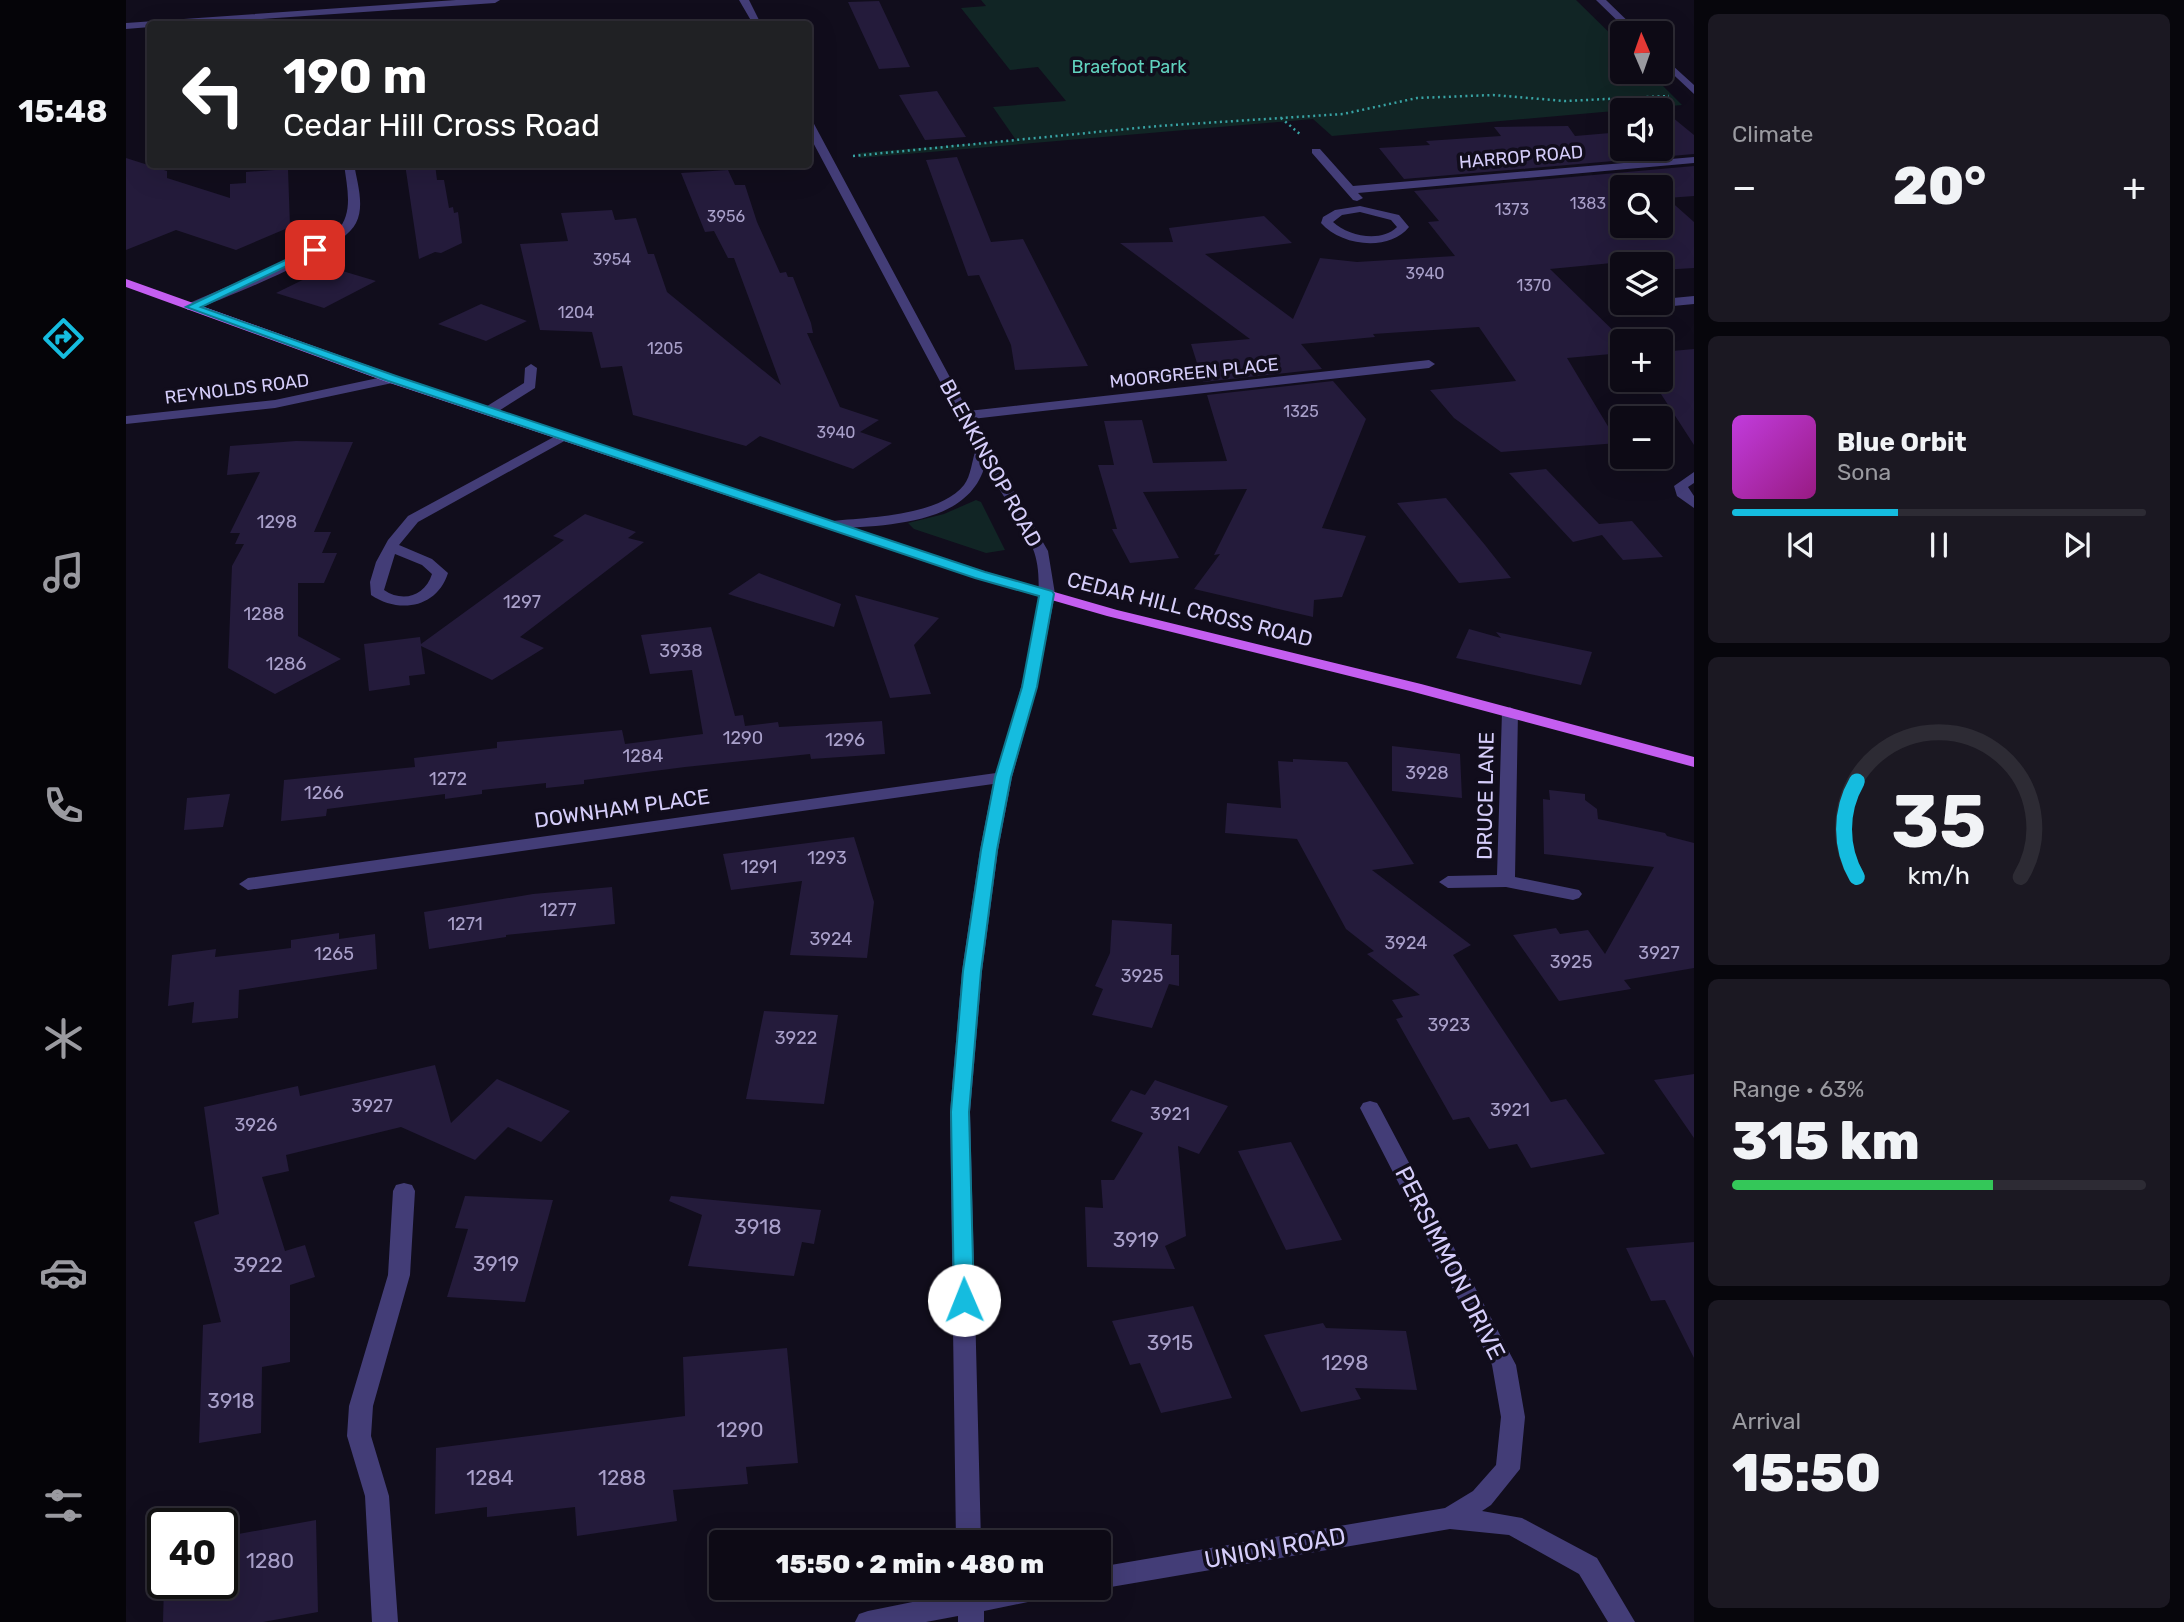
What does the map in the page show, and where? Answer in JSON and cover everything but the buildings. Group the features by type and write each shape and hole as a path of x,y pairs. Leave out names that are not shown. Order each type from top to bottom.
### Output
{"main road":[{"name":"CEDAR HILL CROSS ROAD","path":"126,283 392,379 980,575 1112,613 1510,712 1694,762"}],"street":[{"path":"197,21 495,0"},
{"path":"744,0 755,21"},
{"path":"1601,0 1623,21"},
{"path":"126,26 147,25"},
{"path":"1673,70 1694,91"},
{"name":"BLENKINSOP ROAD","path":"812,130 964,416 1041,551 1047,594 1029,687 1003,777 989,850 972,971 960,1112 969,1530"},
{"path":"1316,151 1358,199 1360,209"},
{"name":"HARROP ROAD","path":"1350,190 1694,160"},
{"path":"191,307 315,250 337,237 349,226 354,212 349,168"},
{"path":"1360,209 1395,217 1403,227 1394,236 1371,239 1337,232 1327,223 1331,215 1360,209"},
{"path":"1673,302 1694,300"},
{"name":"MOORGREEN PLACE","path":"964,416 1429,364"},
{"path":"489,411 530,385 531,368"},
{"name":"REYNOLDS ROAD","path":"126,420 275,404 392,379"},
{"path":"393,548 398,533 413,519 563,436"},
{"path":"833,526 903,516 947,503 968,489 982,447"},
{"path":"1694,476 1681,486 1682,493 1694,504"},
{"name":"DRUCE LANE","path":"1506,881 1510,712"},
{"name":"DOWNHAM PLACE","path":"248,884 1003,777"},
{"name":"DRUCE LANE","path":"1448,882 1506,881 1573,894"},
{"name":"PERSIMMON DRIVE","path":"1370,1108 1504,1365 1513,1417 1508,1469 1482,1498 1450,1518"},
{"path":"385,1622 377,1496 359,1436 361,1406 399,1275 404,1191"},
{"path":"1450,1518 1513,1525 1588,1566 1622,1622"},
{"name":"UNION ROAD","path":"1111,1576 1450,1518"},
{"path":"869,1622 971,1603"}],"path":[{"path":"827,158 1158,126 1343,114 1417,98 1493,95 1565,101 1681,96"}],"green space":[{"name":"Braefoot Park","path":"981,0 1576,0 1610,33 1610,84 1661,84 1682,105 1673,106 1673,98 1610,98 1610,111 1332,136 1313,119 860,158 858,153 1016,140 993,107 1066,101 1038,67 1010,70 961,8 986,6"},
{"path":"976,500 981,502 1005,550 986,553 914,529 908,523 944,514"}],"route":[{"path":"315,250 191,307 392,379 980,575 1047,594 1029,687 1003,777 989,850 972,971 960,1112 964,1300"}]}
